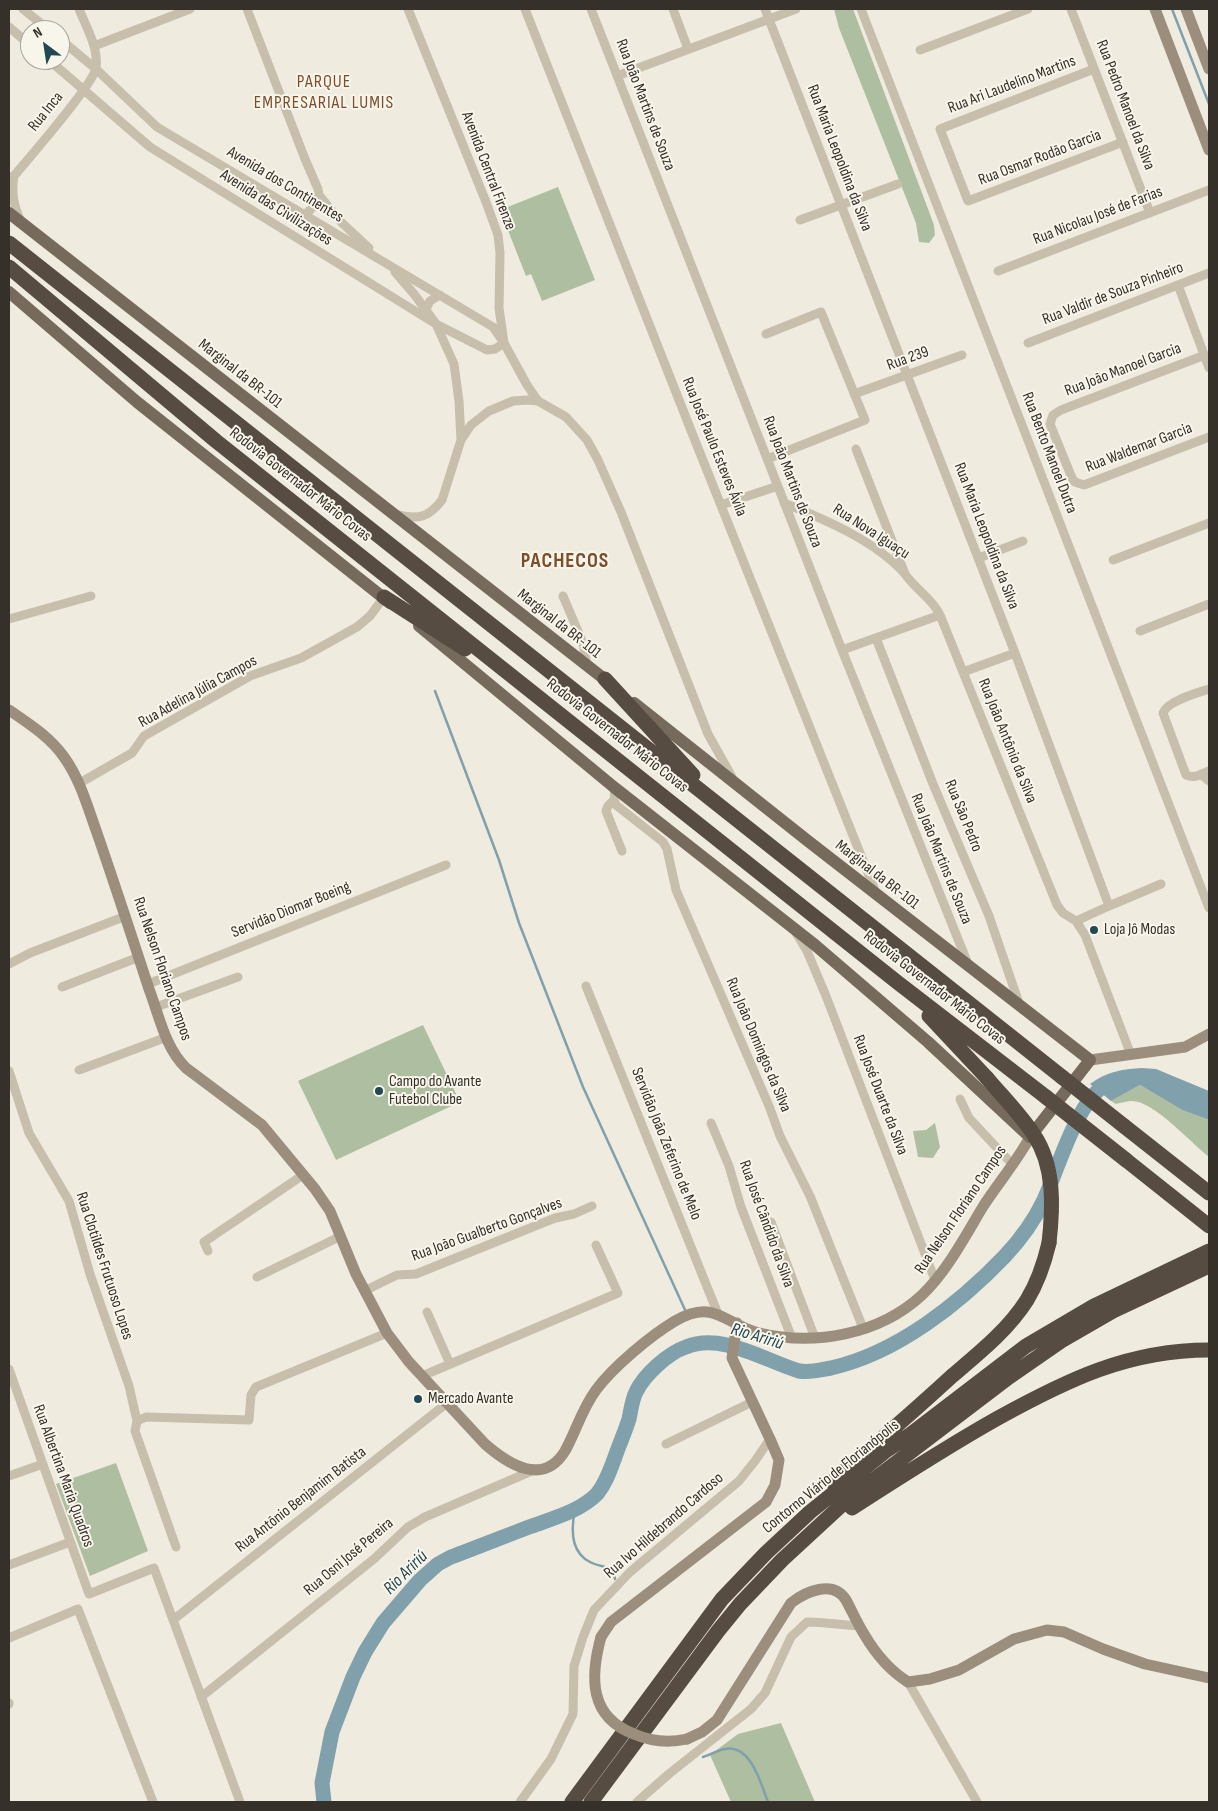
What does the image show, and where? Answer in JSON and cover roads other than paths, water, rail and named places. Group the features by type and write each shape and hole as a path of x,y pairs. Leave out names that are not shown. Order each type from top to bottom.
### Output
{"highway":[{"name":"Rodovia Governador Mário Covas","path":"9,243 1209,1193"},
{"name":"Rodovia Governador Mário Covas","path":"9,267 178,410 897,982 1209,1226"},
{"path":"384,597 538,696"},
{"path":"604,679 726,810"},
{"path":"745,1574 754,1556 791,1518 1002,1331 1019,1310 1042,1271 1049,1243 1052,1216 1051,1188 1043,1152 1035,1136 987,1078 897,982"},
{"path":"1006,1370 1026,1346 1094,1306 1209,1251"},
{"path":"1006,1370 1039,1355 1134,1300 1209,1266"},
{"path":"826,1520 844,1513 946,1447 1068,1381 1110,1365 1153,1355 1184,1350 1209,1350"},
{"name":"Contorno Viário de Florianópolis","path":"572,1802 704,1622 745,1574 810,1512 887,1450 1006,1370"},
{"name":"Contorno Viário de Florianópolis","path":"591,1802 718,1631 740,1604 782,1560 846,1501 1006,1370"}],"main road":[{"name":"Marginal da BR-101","path":"9,213 1090,1060"},
{"path":"9,292 138,402 384,597 615,794 790,925 928,1042 1030,1137"},
{"name":"Rua Nelson Floriano Campos","path":"1030,1137 1090,1060"}],"street":[{"path":"23,9 37,20"},
{"path":"79,9 94,46 96,69"},
{"path":"94,46 190,9"},
{"path":"247,9 319,195 342,223 386,263 426,309 436,324 454,364 461,440"},
{"name":"Avenida Central Firenze","path":"408,9 495,228 500,253 498,308 504,343 538,401"},
{"name":"Rua José Paulo Esteves Ávila","path":"525,9 721,506 878,895"},
{"name":"Rua João Martins de Souza","path":"591,9 968,966"},
{"path":"672,9 688,49"},
{"name":"Rua Maria Leopoldina da Silva","path":"765,9 979,558 1109,906"},
{"path":"617,76 796,9"},
{"name":"Rua Bento Manoel Dutra","path":"861,9 1209,908"},
{"path":"920,50 1028,9"},
{"name":"Rua Pedro Manoel da Silva","path":"1071,9 1150,213"},
{"path":"1155,9 1209,150"},
{"path":"1186,9 1209,69"},
{"path":"9,27 20,36"},
{"name":"Avenida dos Continentes","path":"70,47 158,127 493,327 504,343"},
{"name":"Rua Inca","path":"22,224 13,204 11,177 83,90 96,69"},
{"name":"Rua Ari Laudelino Martins","path":"968,201 940,129 1094,69"},
{"name":"Avenida das Civilizações","path":"60,70 150,147 436,324 487,350 495,349 504,343"},
{"name":"Rua Osmar Rodão Garcia","path":"968,201 1123,142"},
{"path":"800,220 898,184"},
{"name":"Rua Nicolau José de Farias","path":"998,271 1209,190"},
{"path":"305,214 316,204 319,195"},
{"name":"Rua Valdir de Souza Pinheiro","path":"1028,343 1209,273"},
{"path":"1178,285 1209,368"},
{"path":"426,309 430,301 440,295"},
{"path":"766,334 821,312 865,420 767,459"},
{"name":"Rua 239","path":"854,394 962,355"},
{"name":"Rua João Manoel Garcia","path":"1080,484 1072,478 1050,424 1053,415 1061,410 1204,355"},
{"path":"390,513 410,518 419,518 436,508 442,500 461,440 471,425 489,411 522,395 526,391 527,385"},
{"path":"513,401 538,401 566,417 587,440 621,512 708,734 736,784"},
{"path":"460,416 466,419 478,419"},
{"name":"Rua Waldemar Garcia","path":"1080,484 1088,484 1209,437"},
{"name":"Rua Nova Iguaçu","path":"856,449 905,574"},
{"path":"721,506 778,486"},
{"name":"Rua Nova Iguaçu","path":"784,503 842,529 889,557 905,574"},
{"path":"1113,560 1209,523"},
{"path":"979,558 1023,542"},
{"name":"Rua João Antônio da Silva","path":"905,574 915,587 931,600 940,615 1058,905 1063,914 1076,921"},
{"path":"9,619 92,596"},
{"path":"563,596 583,644 587,666"},
{"name":"Rua Adelina Júlia Campos","path":"78,784 132,753 144,736 250,676 301,658 358,627 370,616 384,597"},
{"path":"1140,631 1209,604"},
{"path":"842,650 940,615"},
{"name":"Rua São Pedro","path":"876,638 989,916 1020,1006"},
{"path":"963,672 1015,653"},
{"path":"1209,689 1172,703 1164,709 1163,717 1184,771 1190,777 1205,773 1209,781"},
{"name":"Rua Nelson Floriano Campos","path":"9,710 34,728 58,750 71,768 126,916 172,1050 181,1063 262,1124 328,1207 364,1291 387,1333 402,1354 496,1453 515,1465 534,1470 546,1468 560,1458 596,1391 606,1378 662,1330 686,1316 703,1312 718,1314 736,1329 815,1338 834,1336 879,1323 907,1306 921,1296 935,1280 1030,1137"},
{"path":"615,794 606,810 622,851"},
{"name":"Rua João Domingos da Silva","path":"615,794 616,805 663,842 667,849 676,890 766,1099 780,1136 810,1196 863,1328"},
{"name":"Servidão Diomar Boeing","path":"148,984 446,865"},
{"path":"1131,1055 1085,935 1076,921 1161,884"},
{"path":"9,964 30,953 126,916"},
{"name":"Rua José Duarte da Silva","path":"790,925 807,951 826,996 935,1280"},
{"path":"62,987 139,957"},
{"path":"156,1007 238,977"},
{"name":"Servidão João Zeferino de Melo","path":"586,986 718,1314"},
{"path":"1090,1060 1185,1047 1209,1034"},
{"path":"79,1070 167,1037"},
{"name":"Rua Clotildes Frutuoso Lopes","path":"9,1071 29,1133 69,1201 90,1274 129,1386 137,1421 135,1431 176,1547"},
{"path":"960,1099 969,1118 1013,1165"},
{"name":"Rua José Cândido da Silva","path":"712,1123 727,1160 741,1207 791,1336"},
{"path":"208,1251 204,1242 304,1175"},
{"name":"Rua João Gualberto Gonçalves","path":"364,1291 396,1275 416,1274 555,1218 574,1214 592,1206"},
{"path":"771,1222 815,1338"},
{"path":"257,1277 341,1236"},
{"path":"422,1376 618,1293 596,1245"},
{"path":"426,1312 450,1364"},
{"path":"736,1329 731,1354 770,1438 778,1460 775,1485 766,1502 611,1622 601,1637 594,1686 605,1714 622,1729 642,1738 676,1741 687,1739 702,1732 717,1720 791,1603 802,1594 812,1590 834,1590 844,1598 872,1646 890,1668 908,1682 978,1802"},
{"path":"137,1421 146,1417 248,1420 251,1395 256,1387 387,1333"},
{"name":"Rua Albertina Maria Quadros","path":"9,1369 11,1384 43,1464 89,1594 154,1568 173,1620"},
{"path":"666,1444 752,1402"},
{"name":"Rua Antônio Benjamim Batista","path":"173,1620 447,1403"},
{"name":"Rua Ivo Hildebrando Cardoso","path":"520,1802 551,1759 573,1714 574,1666 582,1637 594,1610 630,1572 739,1481 756,1461 770,1438"},
{"path":"9,1476 43,1464"},
{"name":"Rua Osni José Pereira","path":"201,1697 374,1559 408,1527 425,1517 534,1470"},
{"path":"9,1565 70,1542"},
{"path":"9,1638 78,1609 153,1802"},
{"path":"173,1620 240,1802"},
{"path":"637,1802 670,1773 751,1709 765,1692 790,1637 807,1622 859,1626"},
{"path":"908,1682 930,1679 950,1673 971,1664 1014,1639 1047,1630 1064,1632 1145,1664 1209,1678"}],"water":[{"path":"1142,1068 1156,1069 1209,1091 1209,1120 1182,1110 1140,1085 1111,1101 1090,1084 1114,1072"}],"waterway":[{"path":"1172,9 1209,104"},
{"path":"435,691 499,860 519,923 583,1087 686,1312"},
{"name":"Rio Aririú","path":"324,1802 322,1783 332,1732 353,1677 365,1652 383,1623 420,1580 438,1564 451,1557 566,1513 583,1505 597,1494 609,1472 640,1385 657,1365 679,1350 700,1343 714,1343 729,1345 799,1371 831,1368 856,1361 880,1351 903,1339 947,1309 987,1274 1022,1236 1044,1200 1071,1132 1080,1115 1101,1088 1114,1080"},
{"path":"575,1510 573,1525 575,1546 583,1558 613,1570 615,1579"},
{"path":"703,1757 725,1749 734,1749 742,1753 754,1767 768,1802"}],"place":[{"name":"Loja Jô Modas","path":"1094,930"},
{"name":"Campo do Avante Futebol Clube","path":"379,1091"},
{"name":"Mercado Avante","path":"418,1399"}],"district":[{"name":"PARQUE EMPRESARIAL LUMIS","path":"324,92"},
{"name":"PACHECOS","path":"565,562"}]}
